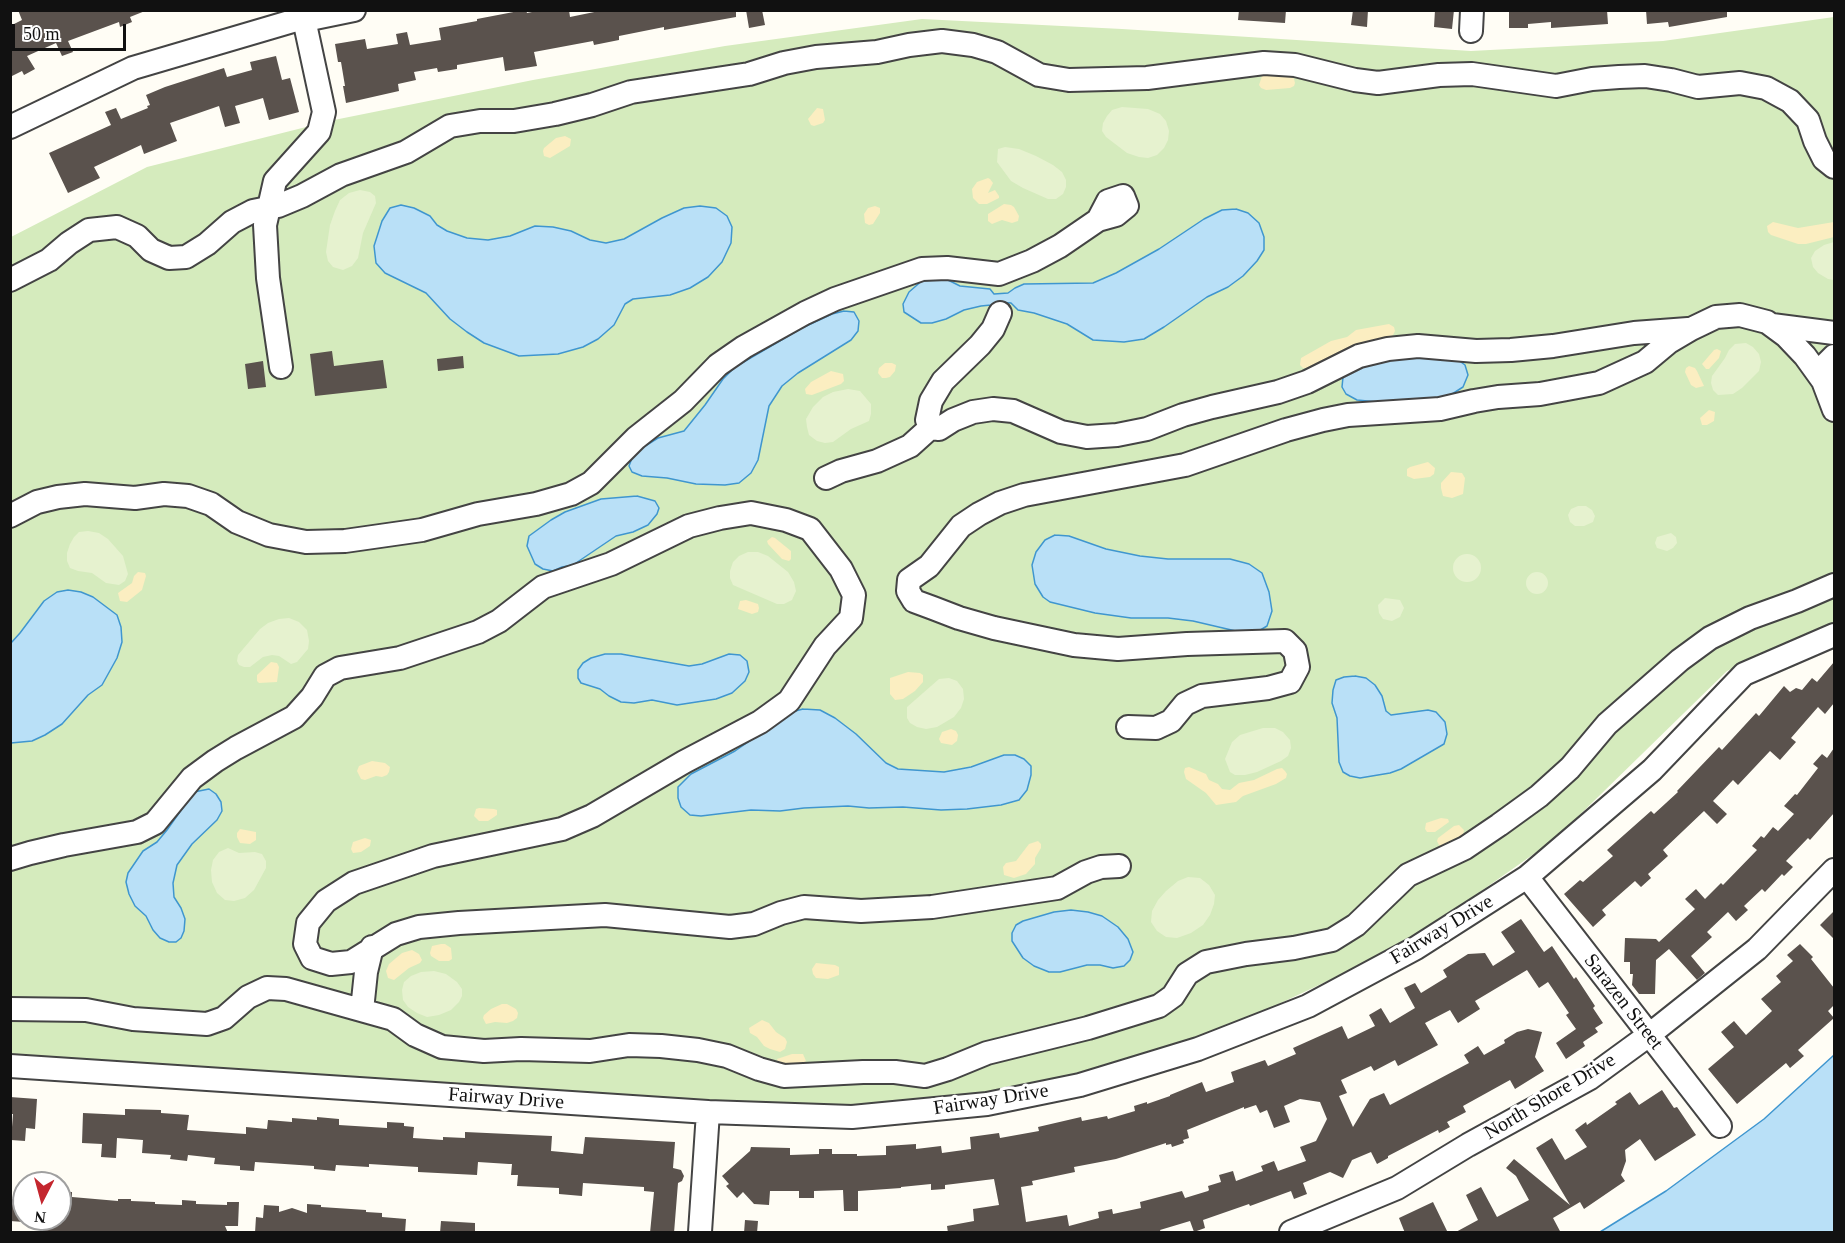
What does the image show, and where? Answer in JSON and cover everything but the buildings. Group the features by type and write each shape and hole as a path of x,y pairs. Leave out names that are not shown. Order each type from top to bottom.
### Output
{"street":[{"path":"10,127 133,68 303,14 354,10"},
{"path":"281,367 268,278 265,225 268,207 275,181 319,132 324,112 303,14"},
{"path":"10,280 50,260 69,243 89,230 117,227 137,236 151,250 169,258 186,257 207,244 232,222 253,211 278,206 341,176 406,152 450,126 480,121 514,121 555,114 631,92 749,74 784,63 816,57 877,52 942,41 973,45 997,52 1039,75 1069,80 1147,78 1264,63 1295,65 1355,80 1378,83 1439,75 1473,74 1556,86 1592,79 1645,76 1698,87 1740,82 1766,88 1790,101 1808,120 1824,159 1834,167"},
{"path":"10,516 37,502 67,496 85,494 135,498 164,494 188,496 211,504 237,522 269,535 306,542 345,541 422,530 478,514 536,504 571,495 591,483 636,438 683,401 718,365 744,346 805,313 835,299 922,269 947,268 999,274 1004,281 1098,220"},
{"path":"930,428 927,420 931,401 943,381 993,330 1000,313"},
{"path":"1128,728 1156,728 1171,721 1185,704 1202,696 1268,688 1290,682 1298,667 1295,651 1285,641 1118,649 1074,645 994,628 959,618 915,601 908,591 909,580 929,566 961,526 1000,503 1024,495 1185,465 1286,430 1348,415 1440,409 1498,397 1540,394 1599,383 1645,362 1670,342 1691,329 1716,318 1740,315 1767,322 1786,336 1806,356 1823,381 1834,410"},
{"path":"1771,325 1834,333"},
{"path":"826,478 877,461 910,446 930,428 939,429 973,411 993,409 1013,411 1061,432 1078,436 1117,435 1147,429 1212,407 1278,392 1307,382 1359,356 1388,349 1418,346 1476,351 1511,350 1634,333 1691,329"},
{"path":"1823,381 1826,364 1834,356"},
{"path":"10,860 64,845 137,832 154,824 192,778 236,748 294,717 312,697 325,676 340,668 400,658 478,632 499,621 543,587 611,564 688,526 751,513 786,520 810,529 841,569 854,595 851,618 825,646 789,701 760,722 684,762 592,816 561,829 433,856 354,883 326,901 308,923 305,944 312,958 331,964 351,962 396,934 419,927 515,919 605,915 730,927 754,924 804,907 861,911 932,907 1057,888 1086,872 1101,867 1119,866"},
{"path":"10,1009 86,1010 133,1019 207,1024 224,1018 248,998 267,988 286,989 393,1019 415,1035 442,1047 484,1051 521,1048 590,1051 629,1045 661,1046 727,1056 784,1076 895,1072 925,1076 948,1070 987,1053 1088,1028 1159,1006 1173,996 1187,974 1206,962 1332,940 1356,925 1407,875 1465,848 1539,796 1570,768 1607,724 1680,660 1710,639 1750,618 1834,585"},
{"name":"Fairway Drive","path":"10,1066 708,1112 852,1117 987,1104 1080,1085 1198,1049 1308,1006 1416,948 1527,878 1652,770 1744,674 1834,635"},
{"name":"North Shore Drive","path":"1291,1233 1397,1188 1468,1145 1590,1078 1757,949 1834,870"},
{"name":"Sarazen Street","path":"1527,878 1720,1126"},
{"path":"362,1010 366,972 372,947"},
{"path":"700,1233 708,1112"}],"green space":[{"path":"1834,17 1834,624 1727,671 1555,839 1406,944 1196,1043 983,1096 852,1106 702,1103 11,1056 11,237 147,167 334,120 533,80 725,46 922,19 1471,51 1663,41"},
{"path":"1122,107 1148,109 1160,114 1166,121 1169,131 1168,140 1157,155 1148,158 1127,153 1106,137 1102,131 1103,123 1112,110"},
{"path":"1005,147 1019,149 1036,156 1062,172 1066,180 1063,194 1056,199 1048,199 1011,181 997,162 998,149"},
{"path":"360,190 370,192 375,196 376,203 363,233 358,258 352,266 343,270 333,267 328,261 326,252 330,225 340,200 349,193"},
{"path":"1834,242 1834,280 1818,273 1813,267 1811,258 1815,251"},
{"path":"1746,343 1759,354 1761,362 1759,371 1733,394 1718,395 1713,390 1712,376 1735,344"},
{"path":"848,389 860,391 871,404 869,421 851,429 833,442 817,441 809,435 806,419 813,407 823,397"},
{"path":"1586,506 1592,510 1595,516 1593,522 1584,526 1575,526 1570,522 1568,515 1571,509"},
{"path":"79,532 99,533 108,539 123,556 128,574 125,581 119,585 106,583 92,573 70,568 67,553 70,544"},
{"path":"1671,533 1676,537 1677,543 1673,548 1667,551 1657,548 1655,543 1657,537"},
{"path":"748,552 758,552 768,556 788,572 796,591 792,600 784,604 777,604 733,585 730,571 733,562"},
{"path":"1467,554 1477,558 1481,568 1477,578 1467,582 1457,578 1453,568 1457,558"},
{"path":"1537,572 1545,575 1548,583 1545,591 1537,594 1529,591 1526,583 1529,575"},
{"path":"1385,598 1400,600 1404,608 1400,617 1392,621 1383,619 1378,605"},
{"path":"289,618 299,622 307,630 309,641 308,649 297,662 291,664 279,656 272,655 263,657 250,667 239,665 238,655 260,629 268,623"},
{"path":"949,678 957,681 963,689 964,699 954,717 937,727 926,729 910,723 907,718 907,707 939,679"},
{"path":"1263,728 1275,728 1283,732 1290,740 1291,748 1288,756 1257,772 1235,775 1230,772 1225,759 1232,742 1240,735"},
{"path":"228,848 239,853 262,854 266,861 266,868 254,890 245,898 234,901 225,900 217,893 212,882 213,860 219,852"},
{"path":"1188,877 1200,878 1209,885 1215,895 1210,915 1203,925 1191,933 1177,938 1166,937 1157,931 1151,922 1152,911 1166,891 1178,881"},
{"path":"434,971 446,974 457,982 462,989 462,996 451,1010 427,1017 408,1007 403,1000 402,990 404,982 411,976"}],"sand":[{"path":"1267,74 1290,75 1294,79 1294,86 1266,90 1261,88 1259,85 1262,76"},
{"path":"817,108 823,109 825,120 814,126 808,119"},
{"path":"565,136 571,139 570,146 550,158 544,156 544,148 556,138"},
{"path":"988,178 993,183 988,193 995,190 999,198 987,204 979,204 973,198 972,189 977,182"},
{"path":"1004,204 1014,207 1019,216 1018,221 1012,223 1002,220 992,224 988,221 988,214"},
{"path":"875,206 880,208 880,213 873,224 869,225 865,223 864,214 868,208"},
{"path":"1773,222 1798,228 1834,222 1834,237 1798,244 1771,235 1767,226"},
{"path":"1389,324 1394,327 1395,331 1389,338 1331,357 1311,368 1303,368 1300,365 1301,358 1331,341 1347,337 1356,330"},
{"path":"1717,349 1721,351 1719,358 1709,369 1706,369 1702,364"},
{"path":"885,363 896,365 895,371 890,377 882,378 878,373 879,368"},
{"path":"1689,366 1695,368 1704,386 1696,388 1691,385 1685,372"},
{"path":"831,371 843,374 844,381 812,395 806,394 805,389 811,382"},
{"path":"1709,410 1715,412 1714,421 1702,425 1700,418"},
{"path":"1428,462 1435,468 1434,474 1430,477 1414,479 1407,476 1407,469 1410,467"},
{"path":"1451,472 1462,473 1465,478 1463,494 1452,498 1443,496 1441,488 1441,483"},
{"path":"772,537 791,551 789,561 782,559 768,544 767,541"},
{"path":"138,572 145,573 146,576 142,590 127,602 120,601 118,593 132,583"},
{"path":"746,600 758,604 758,612 752,614 738,609 740,601"},
{"path":"271,662 277,663 279,667 277,682 259,683 257,675"},
{"path":"908,672 923,675 923,682 903,699 895,700 890,694 890,678"},
{"path":"951,729 958,735 957,741 952,745 941,743 939,739 942,732"},
{"path":"372,761 385,763 390,767 389,772 382,777 361,779 357,771 359,766"},
{"path":"1189,767 1206,774 1209,780 1218,784 1222,789 1230,790 1239,783 1254,780 1277,769 1282,768 1287,774 1286,778 1276,784 1243,796 1236,802 1216,805 1206,793 1186,779 1185,768"},
{"path":"476,809 497,810 497,815 488,821 479,821 474,816"},
{"path":"1441,818 1448,819 1449,822 1435,832 1427,832 1426,823"},
{"path":"1459,825 1464,830 1463,835 1442,847 1439,845 1438,838"},
{"path":"240,829 256,832 256,840 250,844 240,843 237,833"},
{"path":"365,838 371,840 370,846 361,852 353,853 351,849 353,842"},
{"path":"1038,841 1041,848 1035,858 1035,864 1026,874 1014,878 1004,875 1003,867 1006,863 1016,861 1029,844"},
{"path":"441,944 451,948 452,959 449,961 439,961 431,956 432,946"},
{"path":"412,950 419,954 422,960 420,963 409,968 394,980 388,978 386,971 389,964 402,953"},
{"path":"816,963 839,967 839,975 828,979 816,978 812,969"},
{"path":"502,1004 516,1009 517,1018 507,1023 486,1024 484,1015"},
{"path":"762,1020 769,1023 785,1038 787,1042 785,1049 780,1052 770,1049 750,1033 749,1028"},
{"path":"792,1054 803,1054 806,1061 799,1067 778,1064 777,1059"}],"water":[{"path":"401,205 414,208 430,216 437,225 447,231 467,238 488,240 510,236 535,226 571,231 590,240 606,243 624,239 684,208 700,206 716,208 727,216 732,227 731,243 722,262 708,277 690,288 670,295 633,299 625,304 614,325 598,339 583,347 558,354 519,356 484,343 467,332 450,319 426,293 385,273 376,263 374,246 382,221 390,208"},
{"path":"1236,209 1248,213 1259,223 1264,237 1264,250 1257,261 1243,276 1228,287 1207,297 1144,339 1124,342 1093,340 1067,324 1018,310 1011,303 997,302 964,310 932,323 921,323 904,312 903,304 909,292 924,279 946,279 960,286 990,289 994,294 1008,293 1024,284 1093,283 1159,249 1204,219 1222,210"},
{"path":"844,311 854,312 859,321 858,331 851,340 798,373 782,386 769,406 758,460 751,473 739,483 696,484 642,476 632,472 629,466 632,458 642,448 658,438 684,431 723,379 735,367 802,328"},
{"path":"1383,355 1454,357 1465,365 1468,375 1463,387 1449,396 1378,402 1357,400 1346,394 1342,387 1343,377 1349,368"},
{"path":"637,496 655,501 659,508 648,525 616,536 573,565 553,571 535,564 527,546 529,536 551,520 565,512 601,499"},
{"path":"1055,535 1069,536 1106,549 1140,556 1168,559 1230,559 1249,564 1262,573 1269,592 1272,611 1267,626 1257,632 1240,632 1193,621 1131,618 1095,613 1050,602 1043,597 1035,584 1032,565 1036,552 1045,540"},
{"path":"68,590 93,597 117,615 122,642 117,658 102,685 88,695 62,724 32,741 11,743 11,643 44,601 57,592"},
{"path":"605,654 621,654 689,666 702,664 729,654 740,655 747,661 749,672 745,681 732,693 716,699 677,705 652,700 634,703 621,702 600,689 581,683 578,678 578,670 583,663"},
{"path":"1355,676 1366,678 1375,685 1382,696 1386,711 1391,715 1428,710 1436,712 1445,722 1447,734 1444,744 1390,773 1360,778 1343,772 1339,762 1337,718 1332,703 1333,690 1336,680"},
{"path":"803,709 820,710 835,718 856,734 886,763 898,769 944,772 971,767 1004,755 1015,755 1024,759 1031,766 1027,790 1019,800 1001,805 967,809 848,806 780,811 751,810 701,816 690,815 681,807 678,787 691,774 735,751 788,713"},
{"path":"209,789 221,802 222,811 217,820 192,844 177,865 173,883 174,897 185,919 184,931 176,942 169,942 160,938 146,916 135,906 126,882 128,873 143,851 157,842 167,830 194,792"},
{"path":"1071,910 1102,916 1118,927 1128,939 1133,952 1130,960 1124,966 1113,968 1087,965 1060,972 1049,972 1034,966 1023,958 1012,941 1012,933 1016,925 1054,912"},
{"path":"1834,1055 1834,1232 1600,1232 1666,1191 1764,1119"}]}
